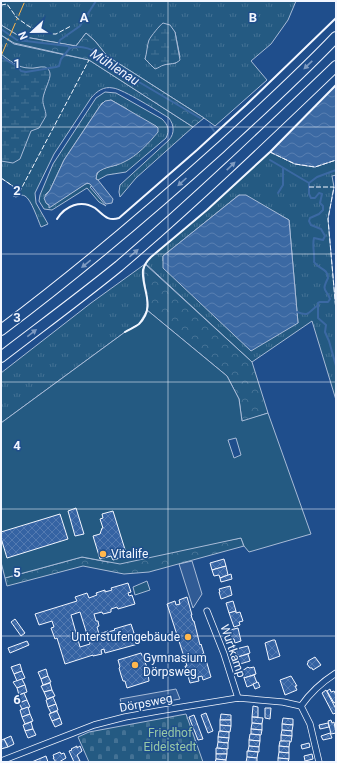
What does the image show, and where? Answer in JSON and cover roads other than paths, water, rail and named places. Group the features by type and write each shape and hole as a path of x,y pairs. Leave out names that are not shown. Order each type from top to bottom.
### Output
{"highway":[{"path":"1,330 75,274 160,203 272,100 336,37"},
{"path":"1,357 117,267 155,234 209,186 336,66"}],"street":[{"name":"Wurtkamp","path":"207,611 224,654 238,698"},
{"path":"319,762 310,724 300,706 310,693 336,673"},
{"name":"Dörpsweg","path":"1,760 94,725 158,711 238,698 283,702 300,706"}],"water":[{"path":"336,85 336,160 315,167 295,164 270,152"},
{"path":"111,100 156,126 158,128 158,132 147,145 134,156 121,164 103,169 97,173 96,179 113,199 112,203 106,204 90,184 87,183 49,208 49,205 46,203 44,198 50,190 64,160 100,106 105,101"},
{"path":"239,195 246,195 289,220 298,323 251,351 163,268 163,256"}],"waterway":[{"path":"58,45 60,40 80,26 96,1"},
{"name":"Mühlenau","path":"1,29 17,40 68,46 70,48 84,48 99,53 112,62 122,72 200,118"},
{"path":"1,57 18,67 21,71 26,72 59,66 61,59 70,48"},
{"name":"Mühlenau","path":"210,125 214,131"},
{"name":"Mühlenau","path":"270,160 309,183 309,194 311,198 315,198 319,193 322,194 320,203 323,206 323,210 319,214 310,218 309,221 311,225 321,229 325,236 323,240 314,238 313,241 314,262 325,270 328,275 325,290 330,299 328,302 318,303 318,318 326,325 325,332 336,366"},
{"path":"278,193 283,185 283,168"},
{"path":"309,183 317,177 336,170"},
{"name":"Mühlenau","path":"297,312 307,314 317,306"}],"place":[{"name":"Vitalife","path":"103,554"},
{"name":"Unterstufengebäude","path":"188,637"},
{"name":"Gymnasium Dörpsweg","path":"135,665"}],"park label":[{"name":"Friedhof Eidelstedt","path":"170,740"}]}
